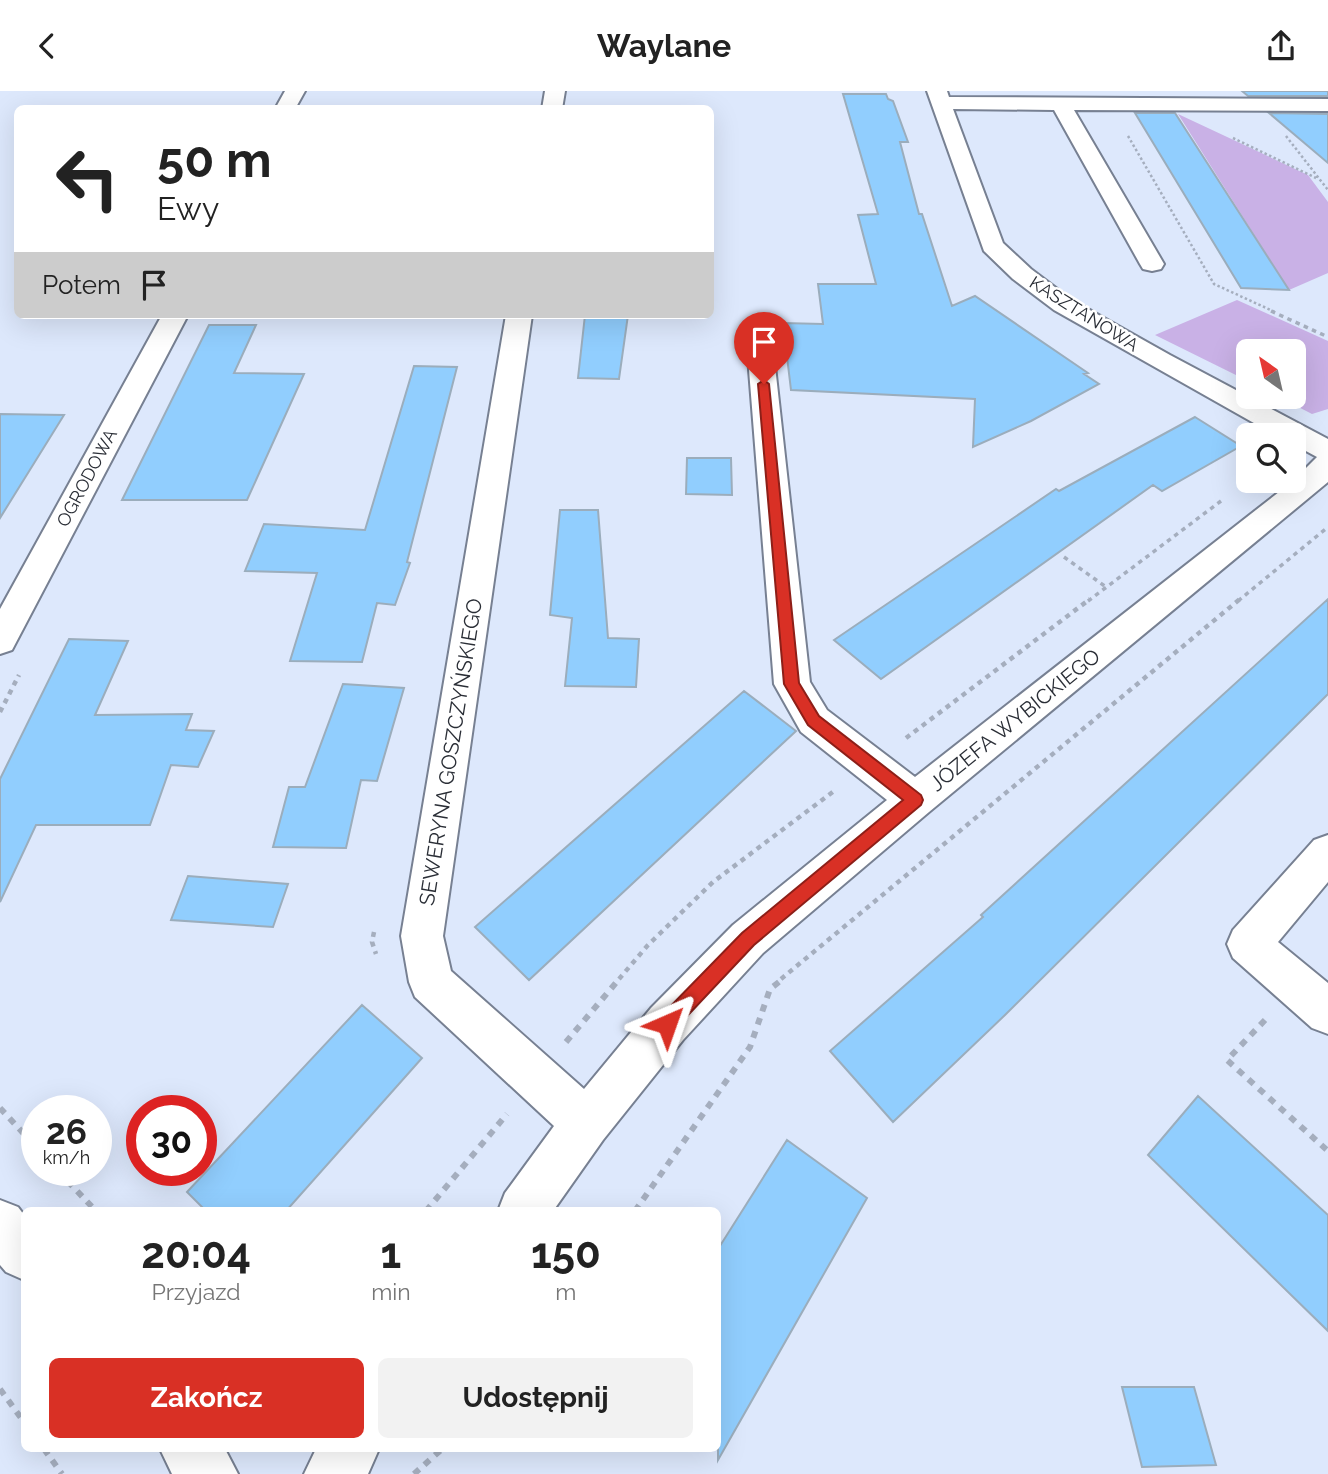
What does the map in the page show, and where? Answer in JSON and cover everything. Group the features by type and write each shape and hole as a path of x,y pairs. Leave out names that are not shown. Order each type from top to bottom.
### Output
{"street":[{"path":"939,97 1060,103 1328,105"},
{"name":"KASZTANOWA","path":"939,97 992,246 1022,274 1063,305 1160,361 1328,451"},
{"path":"1060,103 1152,264"},
{"name":"OGRODOWA","path":"0,641 173,319"},
{"name":"SEWERYNA GOSZCZYŃSKIEGO","path":"518,319 422,936 431,982 586,1123"},
{"path":"761,357 792,684 814,721 915,800"},
{"name":"JÓZEFA WYBICKIEGO","path":"526,1207 586,1123 667,1024 748,939 915,800 1311,482 1328,464"},
{"path":"1313,999 1248,944 1328,853"},
{"path":"0,1225 21,1250"},
{"path":"191,1452 209,1474"},
{"path":"332,1474 349,1452"}],"path":[{"path":"1126,134 1214,284 1328,337"},
{"path":"1226,134 1320,180"},
{"path":"638,1207 750,1047 769,989 1328,527"},
{"path":"1064,557 1106,587"},
{"path":"1313,999 1227,1060 1328,1151"},
{"path":"429,1207 510,1110 535,1075"},
{"path":"0,1108 21,1131"},
{"path":"72,1186 92,1207"},
{"path":"0,1389 21,1418"},
{"path":"46,1452 62,1474"},
{"path":"414,1474 439,1452"}],"shaded area":[{"path":"1178,114 1308,175 1328,202 1328,273 1289,290"},
{"path":"1237,300 1328,341 1328,409 1312,414 1302,409 1306,409 1306,339 1236,339 1236,375 1155,335"}],"building":[{"path":"1242,91 1328,91 1328,96 1248,96"},
{"path":"843,94 886,94 888,99 893,101 908,142 900,142 919,214 922,214 952,306 975,296 1088,373 1084,374 1099,384 1031,421 973,447 975,399 791,390 783,323 823,324 818,284 876,284 858,215 878,214"},
{"path":"1135,113 1175,113 1289,290 1241,288"},
{"path":"1269,113 1328,114 1328,163"},
{"path":"585,319 627,319 619,379 578,378"},
{"path":"209,325 256,325 234,373 304,374 247,500 122,500"},
{"path":"414,366 457,367 407,562 410,563 395,605 377,603 362,662 290,661 317,573 245,571 264,524 365,530"},
{"path":"0,414 64,415 0,518"},
{"path":"1195,417 1236,443 1236,449 1162,491 1153,485 881,679 834,640 1056,489 1059,491"},
{"path":"687,458 731,458 732,495 686,494"},
{"path":"560,510 598,510 608,638 639,639 636,687 565,686 572,618 550,615"},
{"path":"1328,599 1328,694 1005,1015 893,1122 830,1051 983,917 981,915"},
{"path":"69,639 128,641 95,715 192,714 186,730 214,731 198,767 171,765 150,825 36,825 0,902 0,779"},
{"path":"343,684 404,688 377,781 361,780 346,848 273,847 289,787 305,787"},
{"path":"744,691 796,731 529,980 475,927"},
{"path":"188,876 288,884 273,927 171,920"},
{"path":"362,1005 422,1058 290,1207 202,1207 187,1192 193,1186 217,1186 217,1160"},
{"path":"1198,1096 1328,1215 1328,1331 1148,1155"},
{"path":"787,1140 867,1198 718,1460 718,1452 721,1452 721,1244"},
{"path":"1122,1387 1194,1387 1216,1465 1142,1467"}],"route":[{"path":"667,1024 748,939 915,800 814,721 792,684 764,384"}]}
